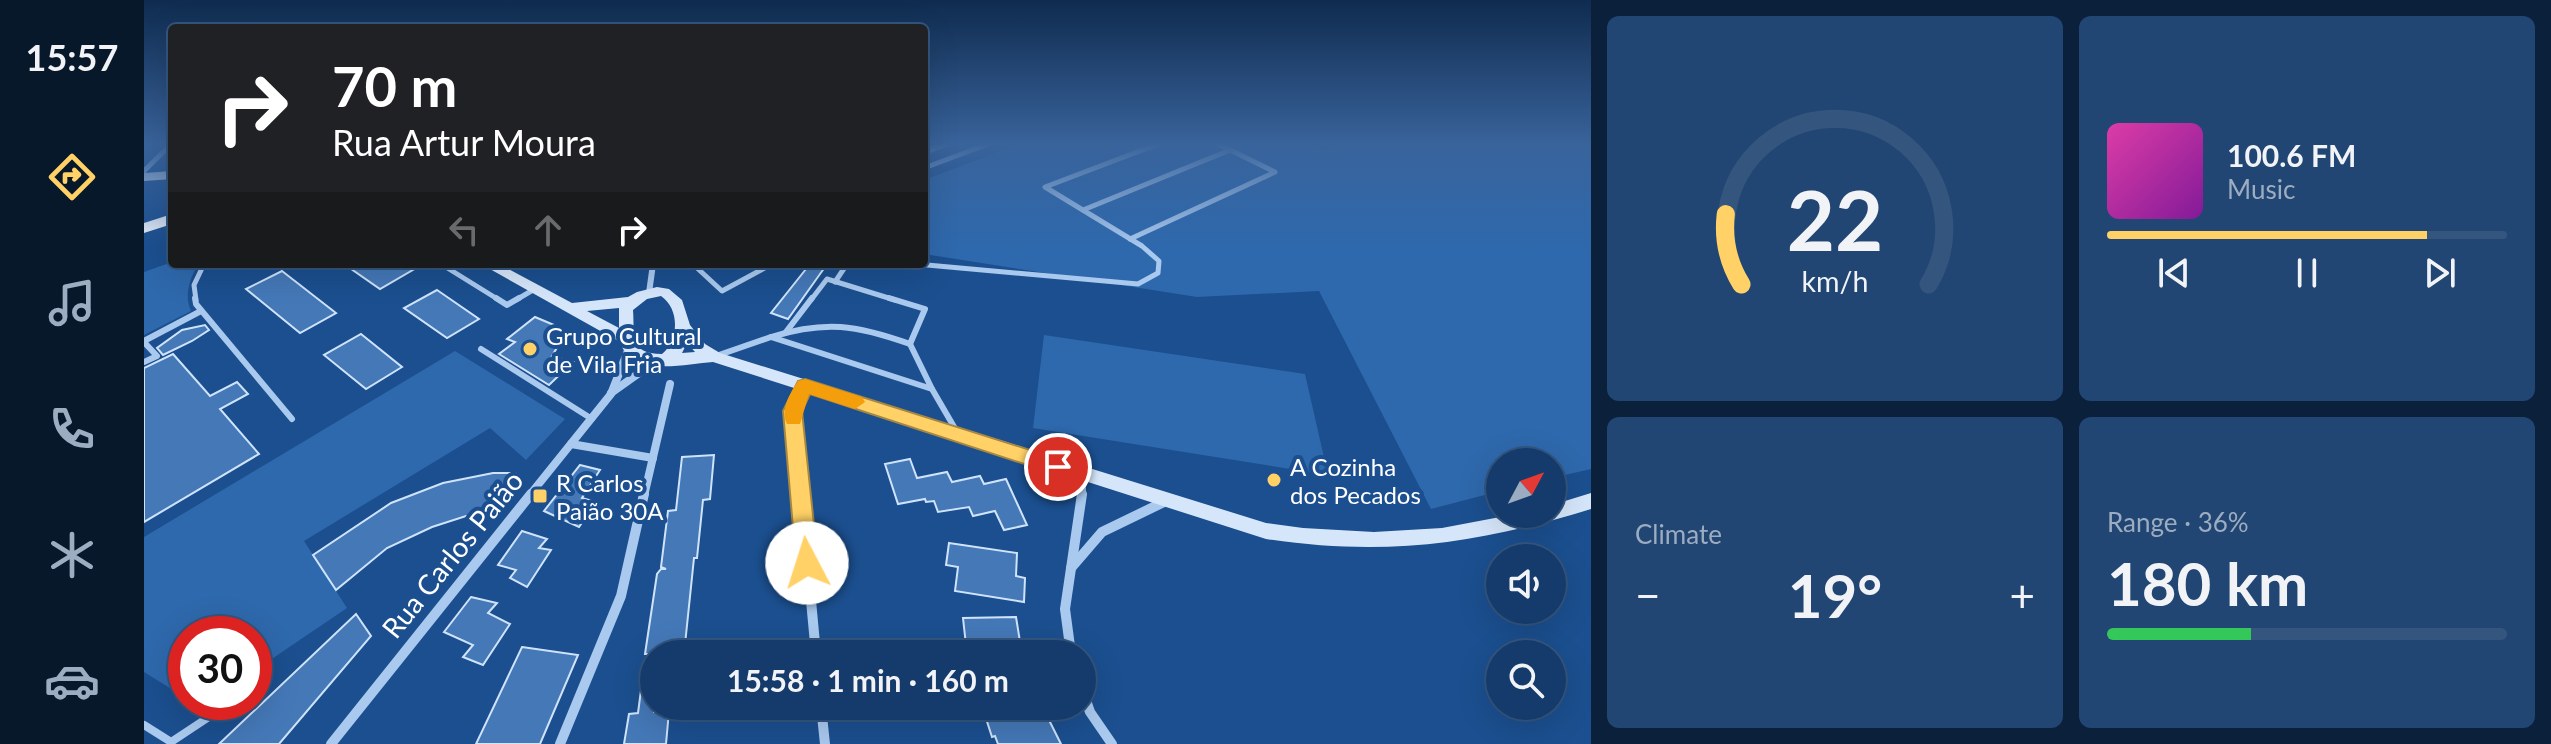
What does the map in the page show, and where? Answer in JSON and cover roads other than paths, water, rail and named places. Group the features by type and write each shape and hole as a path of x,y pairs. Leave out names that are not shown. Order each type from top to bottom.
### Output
{"main road":[{"path":"144,216 168,207"},
{"path":"144,228 168,220"},
{"path":"495,268 571,308 628,344 640,360 714,357"},
{"path":"571,308 603,308 630,302 649,293 666,293 674,299 681,345 662,359"},
{"path":"628,344 626,309 630,302"},
{"path":"680,323 700,348 714,357 1266,531 1336,541 1414,541 1488,528"},
{"path":"1566,508 1591,501"}],"street":[{"path":"649,293 652,268"},
{"name":"Rua Carlos Paião","path":"611,394 628,344"},
{"name":"Rua Carlos Paião","path":"331,744 611,394 662,359"},
{"path":"560,744 621,596 670,384"},
{"path":"805,386 793,411 815,640"},
{"path":"571,444 653,458"},
{"path":"1070,640 1068,572 1084,502 1082,475"},
{"path":"1068,572 1098,532 1113,522 1166,501"},
{"path":"822,720 825,744"},
{"path":"1096,720 1112,744"}],"lane":[{"path":"928,265 1085,280 1147,281 1158,273 1159,261 1130,239 1045,187 1067,179"},
{"path":"1083,210 1160,179"},
{"path":"1130,239 1260,179"},
{"path":"203,268 193,296 201,311 292,419"},
{"path":"447,268 507,305 533,290"},
{"path":"697,268 722,291 765,268"},
{"path":"835,282 844,268"},
{"path":"786,332 827,279 925,309 910,344"},
{"path":"144,362 157,356 144,341 201,311"},
{"path":"714,357 806,325 836,322 910,344 959,435"},
{"path":"771,337 932,389"},
{"path":"481,349 592,419"},
{"path":"144,725 171,742 204,720"}],"place":[{"name":"Grupo Cultural de Vila Fria","path":"530,349"},
{"name":"A Cozinha dos Pecados","path":"1274,480"},
{"name":"R Carlos Paião 30A","path":"540,496"}]}
